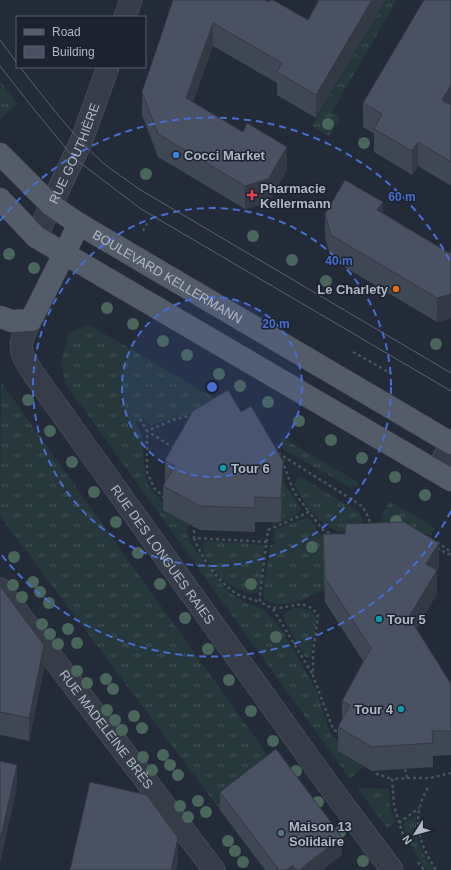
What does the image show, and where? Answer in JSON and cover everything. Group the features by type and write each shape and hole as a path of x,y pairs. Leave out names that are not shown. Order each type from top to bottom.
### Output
{"main road":[{"name":"BOULEVARD KELLERMANN","path":"0,154 51,205 79,224 451,445"},
{"path":"0,199 36,237 443,476"},
{"name":"RUE DES LONGUES RAIES","path":"31,320 79,224"},
{"path":"0,317 12,321 31,320"}],"street":[{"path":"125,16 131,0"},
{"name":"RUE GOUTHIÈRE","path":"36,237 81,142 108,68"},
{"name":"RUE DES LONGUES RAIES","path":"31,320 23,335 20,345 21,355 326,783 392,870"},
{"path":"443,476 451,445"},
{"name":"RUE MADELEINE BRÈS","path":"0,589 214,870"}],"path":[{"path":"348,349 394,375"},
{"path":"147,430 173,420 199,414"},
{"path":"140,420 147,430 177,450"},
{"path":"147,430 147,472 154,488 168,501"},
{"path":"274,450 281,456 362,506 369,518 371,533"},
{"path":"281,456 294,492 309,512 323,530 336,536 342,536"},
{"path":"260,602 268,530 309,512"},
{"path":"194,521 194,538 198,549 220,579 235,593 273,608 301,604 312,607 318,614 313,654 313,676"},
{"path":"194,538 267,542"},
{"path":"434,540 451,553"},
{"path":"432,545 448,554 451,553"},
{"path":"273,608 313,676 333,729 344,738"},
{"path":"373,763 377,774 392,779 430,778 451,773"},
{"path":"405,769 407,778"},
{"path":"392,779 394,806 406,843"},
{"path":"428,788 422,796 418,823 423,848 436,870"},
{"path":"399,823 420,808"},
{"path":"416,860 424,870"}],"green space":[{"path":"386,0 397,0 332,112 340,117 330,135 327,135 312,126"},
{"path":"0,81 17,104 0,119"},
{"path":"89,325 264,427 262,430 197,412 151,425 144,418 136,423 142,435 145,476 148,485 166,506 163,510 189,524 187,533 191,543 218,580 230,593 244,602 264,610 281,628 317,692 330,734 341,744 338,751 364,767 350,779 65,383 61,361 69,333"},
{"path":"1,382 276,767 220,810 0,516"},
{"path":"283,438 359,483 358,486 349,487 283,449 280,446"},
{"path":"301,477 360,513 363,523 349,533 331,528 323,523 304,502 295,485 297,479"},
{"path":"283,481 301,509 294,517 281,522"},
{"path":"390,501 435,528 431,536 414,530 381,523 382,515"},
{"path":"308,517 324,539 324,589 302,600 294,602 277,604 270,602 263,597 263,593 270,545 276,545 274,542 274,530"},
{"path":"272,522 280,522 272,525"},
{"path":"208,541 265,545 260,585 257,592 249,593 240,590 222,579 208,562 204,553 203,545"},
{"path":"293,608 310,610 316,618 311,656 308,658 305,657 284,620 286,612"},
{"path":"357,788 389,789 390,808 396,821 387,828"},
{"path":"416,815 416,831 419,844 434,870 426,870 405,831 403,824"}],"building":[{"path":"173,0 264,0 269,2 270,0 273,0 308,20 319,0 372,0 316,95 277,72 282,63 213,23 186,98 243,132 247,123 287,147 268,179 245,186 158,134 142,92"},
{"path":"424,0 451,0 451,85 442,100 451,105 451,162 418,142 412,151 374,129 382,114 363,103"},
{"path":"345,180 383,202 377,210 449,253 451,249 451,294 437,298 331,235 325,214"},
{"name":"Tour 6","path":"228,390 241,412 251,406 283,461 281,498 255,497 255,508 200,506 163,486 175,466 165,460 193,411"},
{"path":"404,522 439,543 426,564 437,570 409,617 451,684 451,731 432,731 433,743 372,747 338,727 350,705 342,701 371,648 325,578 323,534 345,534 346,524"},
{"path":"0,586 44,645 29,718 0,712"},
{"name":"Maison 13 Solidaire","path":"276,749 342,837 299,870 296,870 293,865 286,870 279,870 220,792"},
{"path":"0,761 17,765 0,841"},
{"path":"90,782 147,795 178,838 171,870 70,870"}],"tram line":[{"path":"0,40 16,62"},
{"path":"0,66 74,158 141,209 451,391"},
{"path":"21,68 80,140 102,162 116,173 139,189 451,373"}],"place":[{"name":"Cocci Market","path":"176,155"},
{"name":"Pharmacie Kellermann","path":"252,195"},
{"name":"Le Charlety","path":"396,289"},
{"name":"Tour 6","path":"223,468"},
{"name":"Tour 5","path":"379,619"},
{"name":"Tour 4","path":"401,709"},
{"name":"Maison 13 Solidaire","path":"281,833"}]}
